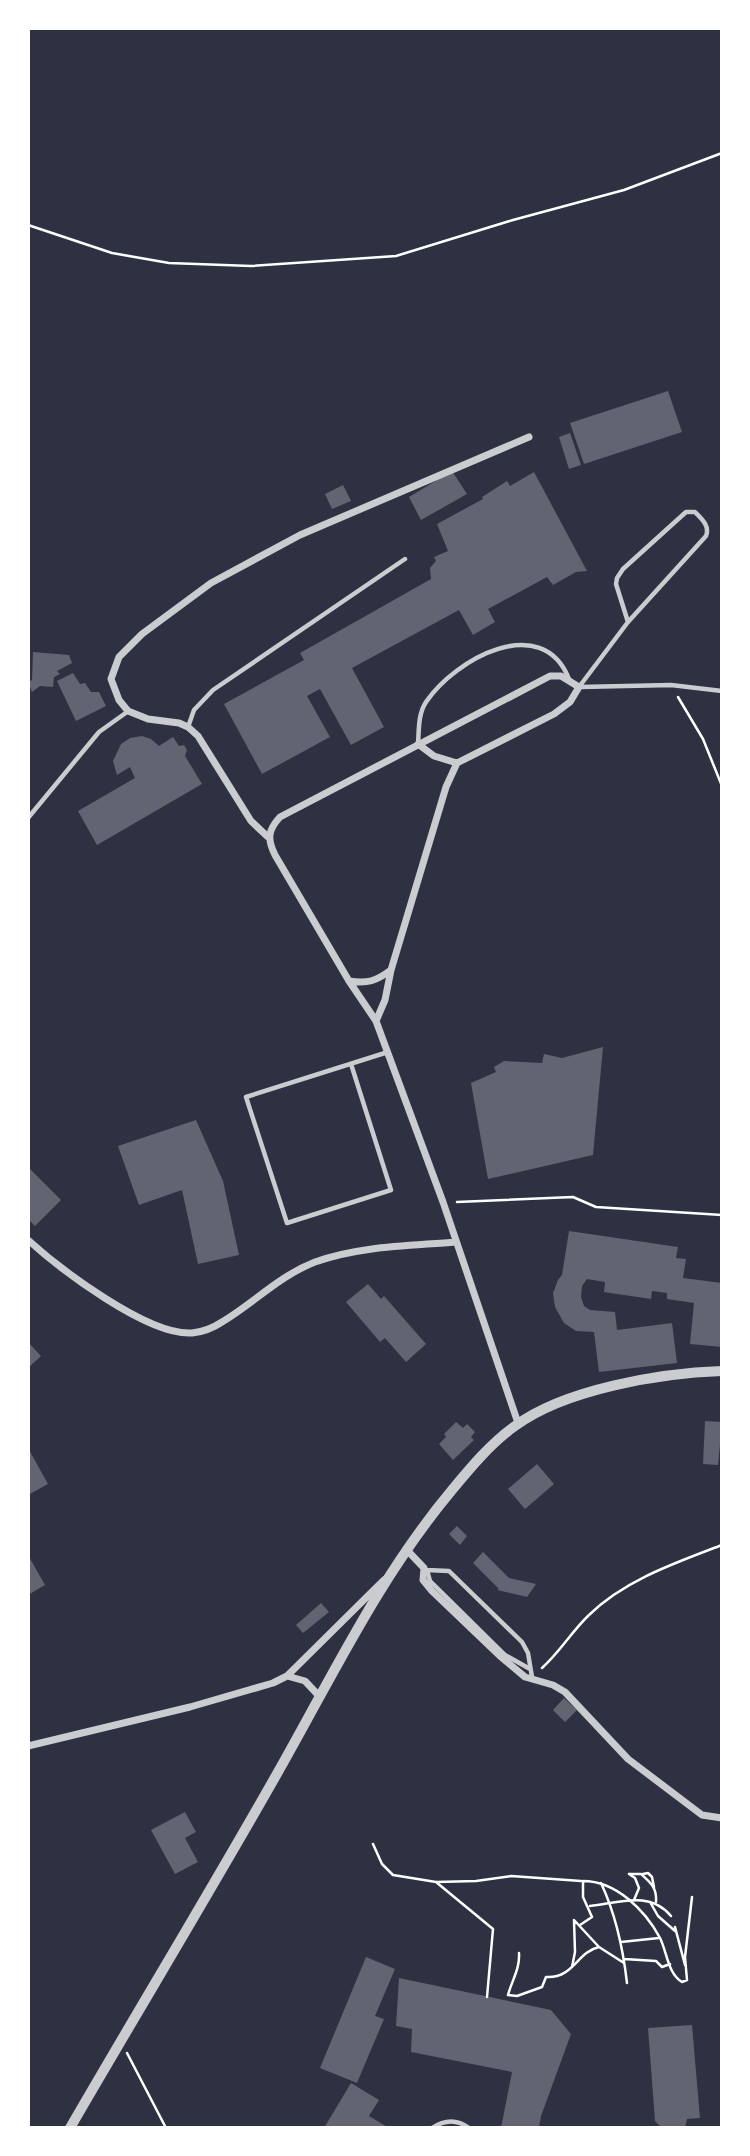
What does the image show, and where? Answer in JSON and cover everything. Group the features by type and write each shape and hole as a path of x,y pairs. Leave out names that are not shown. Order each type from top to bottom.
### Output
{"street":[{"path":"517,1423 443,1202 376,1021 349,981 275,855 268,837 251,821 198,736 179,723 148,719 128,711 119,700 111,679 119,657 142,634 211,583 300,535 528,437"},
{"path":"268,837 272,826 280,817 551,676 569,679 579,687 570,702 554,714 457,762 446,787 391,970 385,1000 376,1021"},
{"path":"418,744 434,756 457,762"},
{"path":"349,981 364,984 391,970"},
{"path":"28,1240 78,1282 117,1305 173,1331 190,1333 221,1323 293,1272 314,1263 341,1254 373,1249 456,1242"},
{"path":"70,2128 232,1854 387,1577 471,1468 517,1423 566,1401 604,1388 688,1372 722,1371"},
{"path":"406,1549 426,1569 423,1580 432,1591 524,1677 531,1674 565,1692 628,1759 702,1815 722,1818"},
{"path":"28,1746 190,1707 273,1683 287,1676 387,1577"},
{"path":"287,1676 305,1681 320,1697"}],"lane":[{"path":"579,687 628,622 706,536 706,525 695,512 686,512 623,569 617,578 616,584 628,622"},
{"path":"188,727 194,710 213,690 405,559"},
{"path":"418,744 420,719 425,703 465,665 489,653 524,643 546,649 564,665 569,679"},
{"path":"579,687 671,685 722,691"},
{"path":"28,818 99,732 128,711"},
{"path":"351,1064 391,1190 286,1223 246,1097 388,1052"},
{"path":"426,1569 449,1571 523,1642 528,1653 531,1674"},
{"path":"432,2128 441,2122 450,2121 469,2128"}],"path":[{"path":"28,225 112,253 169,263 251,266 396,256 624,190 722,153"},
{"path":"671,685 703,739 722,786"},
{"path":"443,1202 573,1197 596,1207 722,1215"},
{"path":"531,1674 559,1653 587,1616 620,1589 681,1560 722,1545"},
{"path":"373,1844 382,1864 393,1875 436,1882 476,1881 511,1876 601,1883 614,1888 632,1901 659,1938 675,1977 682,1982 687,1980 692,1897"},
{"path":"632,1901 639,1888 635,1878 629,1874 648,1873 652,1877 656,1902"},
{"path":"580,1925 592,1917 583,1897 583,1881"},
{"path":"436,1882 493,1929 487,1997"},
{"path":"601,1883 611,1904 621,1942 627,1983"},
{"path":"649,1900 658,1916 675,1929 686,1969"},
{"path":"589,1906 649,1900 656,1902 671,1916"},
{"path":"572,1967 575,1952 574,1920 612,1957 624,1961 656,1961 662,1967 670,1964"},
{"path":"621,1942 659,1938"},
{"path":"519,1953 518,1972 511,1981 508,1995 517,1996 542,1987 545,1977 559,1977 580,1962 589,1950 599,1947"},
{"path":"121,2041 166,2128"}],"building":[{"path":"668,391 682,432 584,464 570,423"},
{"path":"570,433 581,465 569,469 559,437"},
{"path":"452,471 467,494 421,520 409,497"},
{"path":"534,472 587,571 576,572 553,585 547,577 488,609 495,622 473,635 459,610 352,668 384,727 351,745 320,689 307,696 330,737 262,774 224,704 304,660 300,653 431,579 430,568 436,561 434,557 448,551 437,524 483,499 482,497 507,481 510,486"},
{"path":"343,485 351,501 332,509 325,494"},
{"path":"33,652 69,655 72,663 57,671 60,674 54,677 53,687 40,686 32,692 28,682 32,680"},
{"path":"73,673 80,684 85,683 91,692 99,692 106,706 76,721 57,681"},
{"path":"142,736 159,746 173,737 179,746 184,745 187,750 185,756 202,784 97,845 78,811 135,778 130,767 117,775 113,761 121,744 130,738"},
{"path":"603,1047 593,1155 488,1179 471,1083 496,1072 494,1067 504,1061 542,1063 544,1054 562,1058"},
{"path":"196,1120 223,1181 239,1255 198,1264 182,1190 139,1205 118,1146"},
{"path":"28,1167 61,1200 35,1226 28,1219"},
{"path":"569,1231 678,1247 676,1258 686,1259 683,1278 722,1283 722,1347 690,1344 694,1303 667,1299 667,1293 652,1291 651,1299 604,1292 605,1282 587,1279 582,1286 584,1306 590,1310 615,1312 617,1330 672,1323 677,1363 599,1372 594,1332 576,1331 564,1323 555,1307 553,1293 562,1275"},
{"path":"368,1284 381,1299 384,1296 426,1344 406,1362 385,1338 380,1342 346,1302"},
{"path":"28,1342 41,1356 28,1368"},
{"path":"705,1421 722,1422 718,1465 703,1464"},
{"path":"456,1422 463,1428 467,1424 475,1432 471,1437 474,1440 453,1460 439,1444 446,1437 444,1434"},
{"path":"28,1448 48,1484 28,1495"},
{"path":"537,1464 554,1484 525,1509 508,1489"},
{"path":"457,1526 467,1536 460,1545 449,1534"},
{"path":"483,1552 509,1578 536,1584 527,1597 497,1590 499,1589 473,1563"},
{"path":"28,1555 45,1585 28,1595"},
{"path":"321,1603 329,1612 303,1633 296,1625"},
{"path":"564,1698 577,1710 565,1722 553,1710"},
{"path":"185,1812 196,1832 185,1838 198,1862 175,1874 151,1830"},
{"path":"366,1957 395,1969 375,2016 384,2019 357,2083 320,2068"},
{"path":"399,1978 551,2010 571,2034 539,2128 501,2128 512,2072 411,2052 412,2029 396,2026"},
{"path":"692,2025 700,2118 687,2119 685,2128 662,2128 655,2121 648,2028"},
{"path":"351,2083 379,2100 369,2116 389,2128 324,2128"}]}
